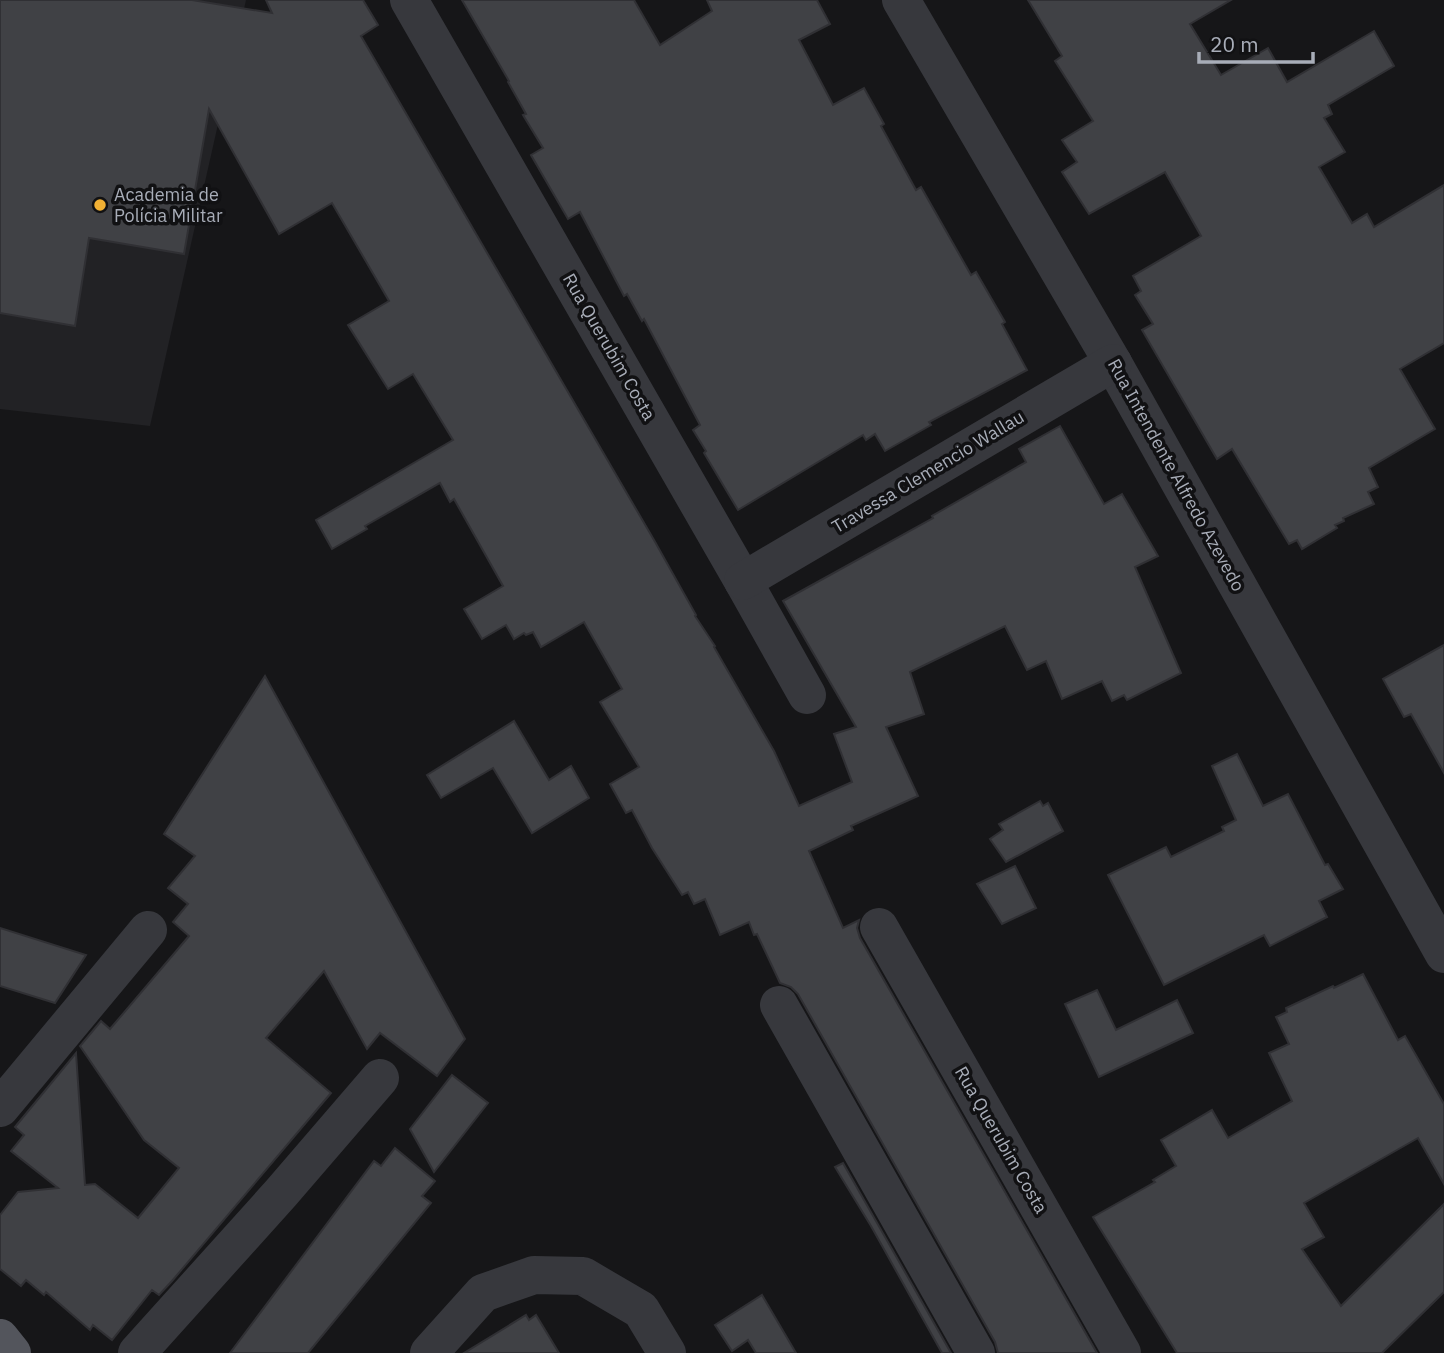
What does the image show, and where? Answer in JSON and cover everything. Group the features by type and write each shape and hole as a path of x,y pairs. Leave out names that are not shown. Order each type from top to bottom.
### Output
{"main road":[{"path":"0,1338 12,1353"}],"street":[{"name":"Rua Querubim Costa","path":"409,0 807,695"},
{"name":"Rua Intendente Alfredo Azevedo","path":"901,0 1113,363 1444,954"},
{"name":"Travessa Clemencio Wallau","path":"743,581 1113,363"},
{"name":"Rua Querubim Costa","path":"879,926 1122,1353"},
{"path":"0,1108 148,930"},
{"path":"779,1005 976,1353"},
{"path":"137,1353 380,1078"},
{"path":"429,1353 483,1293 534,1276 583,1276 641,1310 667,1353"}],"shaded area":[{"name":"Academia de Polícia Militar","path":"0,0 246,0 150,426 0,409"}],"building":[{"path":"0,0 192,0 272,13 266,0 363,0 378,25 361,36 654,540 695,616 715,646 774,751 799,806 852,782 834,734 856,727 783,601 933,518 932,516 1026,462 1019,449 1060,426 1104,504 1122,494 1158,556 1135,567 1181,673 1127,700 1124,695 1112,701 1102,681 1062,699 1046,661 1027,670 1005,626 910,672 924,714 886,727 918,796 851,826 853,830 809,851 843,928 859,920 857,928 860,938 1097,1353 998,1353 995,1342 798,994 791,987 780,983 749,922 720,935 705,899 694,904 688,892 682,895 632,810 626,813 610,784 639,767 600,702 622,689 584,622 541,647 533,632 526,635 524,633 514,639 506,625 482,639 464,609 503,586 454,499 450,502 440,483 365,526 367,529 332,549 316,520 453,440 413,374 388,389 348,325 389,301 332,203 279,234 209,109 184,254 89,238 75,326 0,313"},
{"path":"462,0 634,0 660,45 712,11 707,0 817,0 830,24 799,40 833,105 864,88 884,124 881,126 916,190 921,187 971,275 976,272 1005,322 1002,324 1027,370 929,422 931,425 885,451 875,434 866,440 863,435 738,510 704,453 706,451 693,430 700,425 644,319 642,321 627,294 624,296 580,212 568,219 531,155 543,148 523,115 526,114 509,81"},
{"path":"1028,0 1231,0 1190,24 1221,75 1268,48 1287,82 1374,31 1394,66 1328,105 1332,114 1324,118 1345,152 1319,167 1352,223 1367,214 1374,227 1444,185 1444,343 1400,369 1435,429 1369,468 1378,487 1368,492 1374,504 1343,518 1344,521 1335,525 1337,528 1302,549 1297,540 1289,544 1232,449 1217,459 1142,330 1153,324 1135,295 1141,291 1133,276 1201,236 1165,172 1089,214 1062,172 1077,162 1062,140 1093,121 1055,61 1062,56"},
{"path":"1444,645 1444,773 1411,714 1404,717 1383,679"},
{"path":"265,676 465,1039 437,1076 380,1033 367,1049 324,971 266,1038 331,1093 172,1281 159,1295 152,1290 112,1340 93,1325 90,1330 46,1292 44,1295 26,1280 21,1286 0,1269 0,1215 18,1192 58,1188 11,1151 24,1135 15,1127 76,1053 85,1185 95,1184 138,1218 179,1168 144,1140 80,1046 101,1021 110,1029 189,936 173,922 188,904 168,888 195,856 164,834"},
{"path":"514,721 549,780 571,766 589,798 532,833 493,768 441,798 427,775"},
{"path":"1237,754 1263,806 1288,794 1325,865 1328,864 1343,889 1319,901 1327,917 1270,946 1264,935 1164,985 1108,875 1166,847 1171,857 1224,831 1222,827 1236,820 1212,766"},
{"path":"1040,801 1043,806 1048,803 1063,831 1006,862 990,839 1003,830 999,824"},
{"path":"1015,866 1036,908 1002,924 977,884"},
{"path":"0,928 86,955 55,1003 0,986"},
{"path":"1363,974 1398,1040 1405,1036 1444,1104 1444,1184 1418,1138 1304,1203 1324,1237 1302,1249 1341,1306 1444,1204 1444,1292 1382,1353 1177,1353 1093,1217 1155,1182 1153,1180 1176,1166 1161,1140 1212,1110 1228,1138 1292,1101 1269,1053 1289,1044 1276,1017 1287,1012 1286,1008"},
{"path":"1097,990 1116,1030 1177,1000 1193,1033 1099,1077 1065,1004"},
{"path":"452,1075 488,1103 434,1172 410,1129"},
{"path":"395,1148 435,1181 422,1196 431,1203 308,1353 230,1353 374,1161 381,1166"},
{"path":"843,1163 951,1353 942,1353 835,1167"},
{"path":"762,1295 796,1353 756,1353 748,1340 732,1351 715,1325"},
{"path":"526,1315 529,1320 536,1315 559,1353 464,1353"}],"place":[{"name":"Academia de Polícia Militar","path":"100,205"}]}
